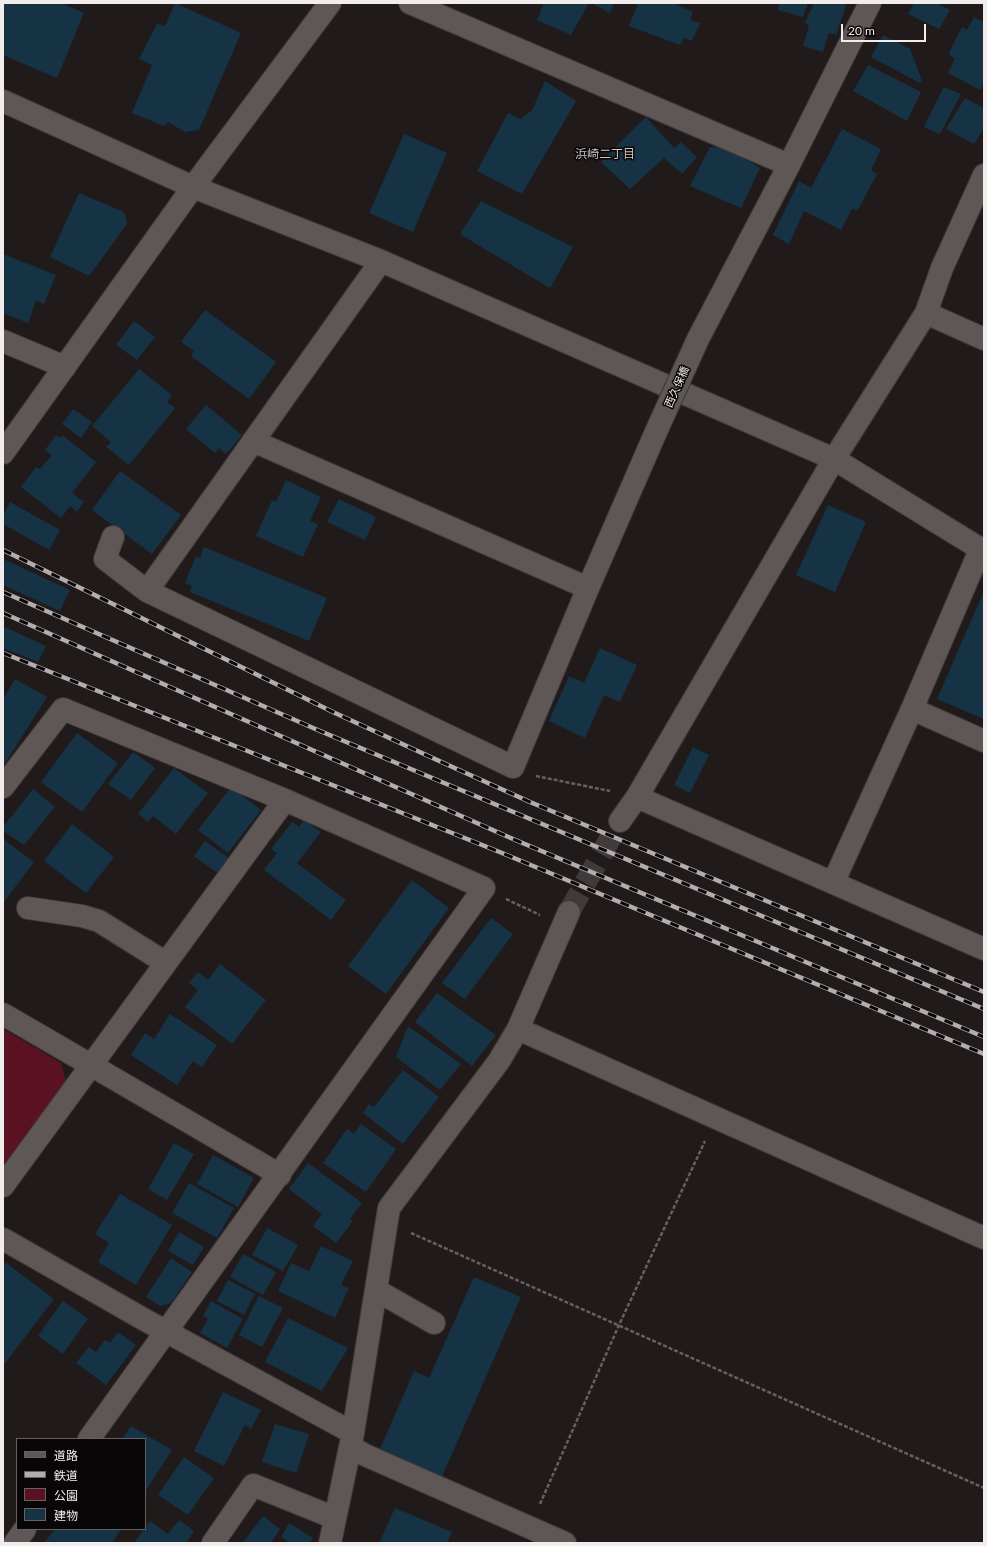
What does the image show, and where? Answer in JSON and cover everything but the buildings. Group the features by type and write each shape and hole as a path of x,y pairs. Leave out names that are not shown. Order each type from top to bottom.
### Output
{"street":[{"path":"3,454 193,187 330,3"},
{"path":"410,3 789,165"},
{"name":"西久保橋","path":"147,591 513,767 588,588 698,339 789,165 870,3"},
{"path":"3,101 193,187 381,261 834,459 982,551 833,883"},
{"path":"620,821 637,797 834,459 926,313 942,268 984,175"},
{"path":"113,537 105,559 147,591 381,261"},
{"path":"926,313 984,340"},
{"path":"3,341 65,367"},
{"path":"253,441 588,588"},
{"path":"3,787 62,709 285,800 484,888 280,1175 90,1438"},
{"path":"912,709 984,741"},
{"path":"637,797 984,949"},
{"path":"3,1186 285,800"},
{"path":"28,908 99,920 166,963"},
{"path":"330,1543 352,1440 390,1208 498,1061 518,1029 566,919"},
{"path":"3,1014 280,1175"},
{"path":"518,1029 984,1238"},
{"path":"3,1240 166,1331 352,1440 372,1458 527,1535 565,1543"},
{"path":"376,1290 434,1323"},
{"path":"213,1543 253,1485 335,1518"},
{"path":"15,1543 24,1530"}],"path":[{"path":"533,775 610,792"},
{"path":"484,888 566,919"},
{"path":"527,1535 619,1325 715,1118"},
{"path":"387,1221 984,1488"}],"green space":[{"path":"3,1029 61,1063 66,1082 3,1167"}],"tunnel":[{"path":"569,912 620,821"}],"railway":[{"path":"3,550 335,713 530,802 984,992"},
{"path":"3,592 320,731 984,1009"},
{"path":"3,613 513,839 984,1037"},
{"path":"3,653 502,853 984,1054"}],"district":[{"name":"浜崎二丁目","path":"605,154"}]}
